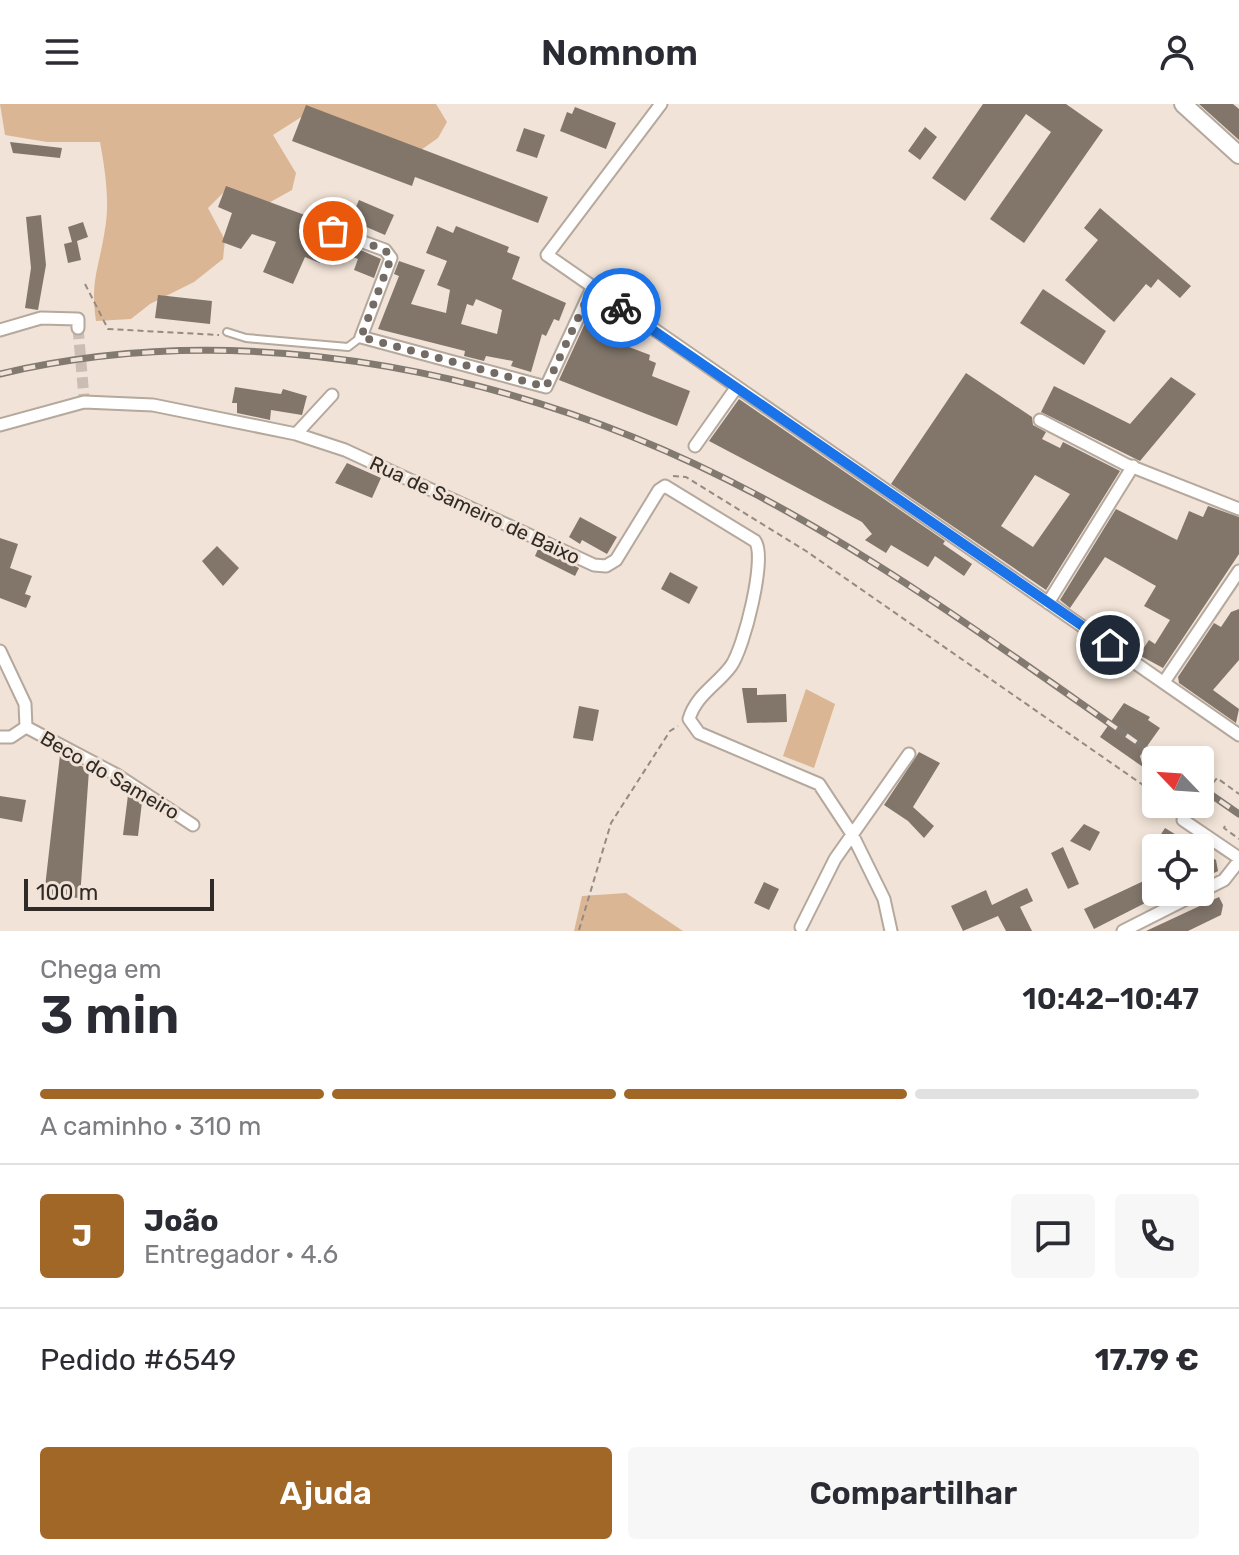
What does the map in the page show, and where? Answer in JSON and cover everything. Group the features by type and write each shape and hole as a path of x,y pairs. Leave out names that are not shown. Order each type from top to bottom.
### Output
{"main road":[{"path":"1183,104 1239,155"}],"street":[{"path":"661,104 547,255 1239,735"},
{"path":"333,231 385,250 391,258 361,337 546,387 592,288"},
{"path":"0,330 41,318 78,323"},
{"path":"695,446 736,388"},
{"path":"296,434 332,395"},
{"name":"Rua de Sameiro de Baixo","path":"0,425 84,400 153,405 296,434 345,450 594,565 606,566 616,560 659,490 665,486 755,541 761,555 741,645 731,665 693,705 689,719"},
{"path":"1040,420 1133,466 1239,509"},
{"path":"1048,603 1133,466"},
{"path":"1164,682 1238,576"},
{"path":"0,651 25,704 26,727 11,737 0,737"},
{"path":"689,719 699,733 819,784 852,834 884,899 891,931"},
{"name":"Beco do Sameiro","path":"26,727 117,775 193,825"},
{"path":"801,927 835,859 909,754"},
{"path":"1183,820 1239,860 1224,880 1214,885"},
{"path":"1123,931 1172,906"}],"lane":[{"path":"227,332 246,338 348,347 361,337"}],"path":[{"path":"85,284 108,329 225,335 227,332"},
{"path":"674,475 686,477 806,551 1142,784"},
{"path":"579,930 611,823 670,731 689,719"},
{"path":"1214,782 1217,778 1239,794"},
{"path":"1225,826 1239,839"}],"shaded area":[{"path":"0,104 436,104 447,122 438,138 418,152 309,112 273,135 296,173 292,190 265,205 225,191 208,208 225,240 223,259 194,282 150,304 131,319 96,321 95,284 107,208 100,142 47,142 5,135"},
{"path":"806,689 835,704 814,768 783,756"},
{"path":"626,893 683,931 574,931 582,896"}],"building":[{"path":"983,104 1066,104 1103,130 1024,243 990,219 1051,132 1026,114 965,201 932,178"},
{"path":"1199,104 1233,104 1239,109 1239,140"},
{"path":"306,105 548,197 538,223 415,177 412,186 292,141"},
{"path":"575,107 616,123 606,149 560,131 567,112 572,114"},
{"path":"925,127 937,137 920,160 908,151"},
{"path":"524,128 545,135 537,158 516,151"},
{"path":"10,142 62,148 60,158 13,153"},
{"path":"226,186 329,224 325,232 329,239 320,263 305,257 293,284 263,272 276,242 252,234 241,249 222,242 232,213 218,207"},
{"path":"359,200 394,215 385,235 350,220"},
{"path":"1100,208 1191,286 1180,298 1158,279 1151,288 1146,284 1114,322 1065,280 1098,240 1084,228"},
{"path":"41,215 46,265 38,310 25,308 31,268 26,217"},
{"path":"83,222 88,237 77,241 81,260 68,263 64,244 72,242 68,227"},
{"path":"437,226 453,233 456,226 509,247 507,252 520,257 512,279 566,303 559,321 554,319 546,336 542,334 531,372 511,366 513,361 486,356 484,361 464,356 465,351 378,329 399,276 394,274 399,261 425,270 411,304 446,313 450,290 437,285 447,261 426,253","holes":["476,299 502,310 497,334 461,324 467,304 473,306"]},
{"path":"356,248 381,259 374,278 354,270 358,259 353,257"},
{"path":"1043,289 1106,331 1084,365 1020,323"},
{"path":"158,295 212,301 210,324 155,318"},
{"path":"600,304 617,315 608,339 650,355 649,360 656,363 652,376 690,391 677,426 559,380 593,306"},
{"path":"966,373 1032,417 1033,425 1046,432 1042,439 1060,448 1063,442 1120,471 1046,590 891,484","holes":["1035,475 1070,494 1033,547 1001,526"]},
{"path":"1171,377 1196,394 1140,461 1041,412 1054,386 1130,424"},
{"path":"235,387 281,394 283,389 307,396 302,415 271,410 270,420 237,413 237,403 232,403"},
{"path":"739,399 945,541 943,544 972,564 964,576 935,556 928,567 891,545 886,553 865,540 872,534 862,522 709,441"},
{"path":"347,463 381,478 372,498 335,483"},
{"path":"1208,506 1239,517 1239,554 1163,668 1139,655 1149,640 1155,644 1170,620 1144,606 1156,586 1105,557 1070,608 1060,600 1116,509 1177,540 1189,511 1203,517"},
{"path":"580,517 617,537 607,554 582,540 580,544 569,537"},
{"path":"0,538 18,544 10,568 32,576 25,594 31,596 26,608 0,598"},
{"path":"217,546 239,568 223,586 202,561"},
{"path":"538,549 579,568 575,576 535,556"},
{"path":"670,572 698,587 689,604 661,589"},
{"path":"1239,609 1239,660 1213,690 1239,709 1236,723 1179,683 1178,677 1214,623 1221,627 1231,612"},
{"path":"742,688 757,688 757,695 786,694 787,722 747,723"},
{"path":"1124,703 1150,717 1148,720 1160,728 1147,746 1142,746 1142,766 1100,737"},
{"path":"579,706 599,710 593,741 573,738"},
{"path":"919,752 940,763 913,807 934,826 924,838 908,821 884,805"},
{"path":"60,755 89,770 80,898 44,896"},
{"path":"128,795 142,802 138,836 123,835"},
{"path":"0,796 26,800 22,822 0,818"},
{"path":"1084,824 1100,832 1090,851 1070,841"},
{"path":"1165,828 1175,834 1161,834"},
{"path":"1063,847 1079,884 1068,889 1051,853"},
{"path":"764,882 779,889 769,910 754,903"},
{"path":"1142,882 1142,905 1094,929 1084,909"},
{"path":"1027,888 1033,901 1020,907 1032,931 1006,931 998,916 963,931 951,906 986,890 992,905"},
{"path":"1219,897 1223,905 1221,915 1188,931 1146,931 1200,906 1214,906 1214,899"}],"tunnel":[{"path":"78,328 84,398"}],"railway":[{"path":"0,374 96,357 193,351 291,354 388,367 484,388 579,417 670,453 810,524 913,588 1142,746"},
{"path":"1214,797 1239,814"}],"way so far":[{"path":"333,231 385,250 391,258 361,337 546,387 592,288 621,308"}],"route":[{"path":"621,308 1110,645"}]}
